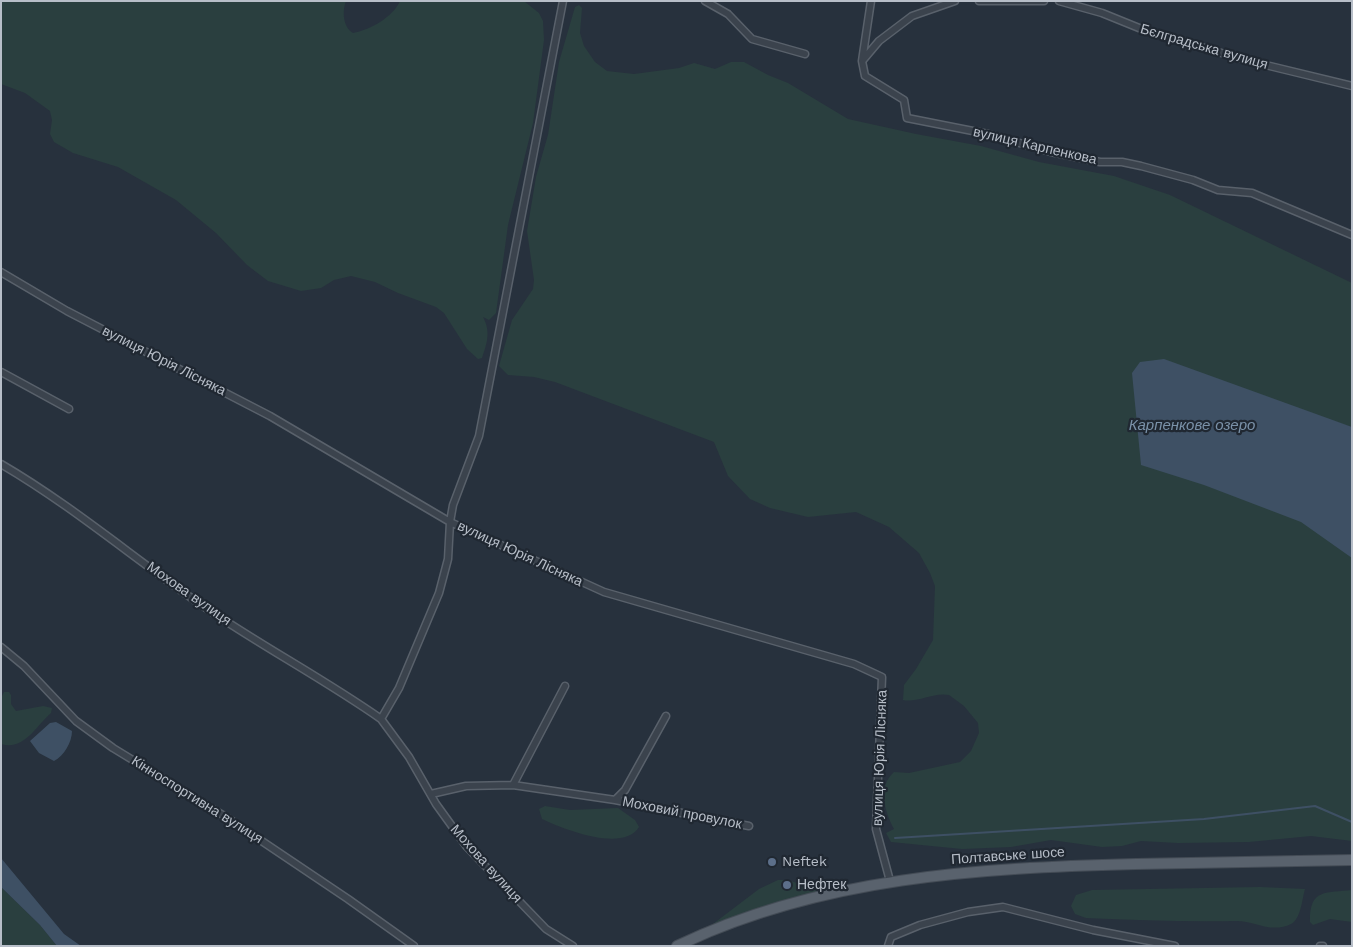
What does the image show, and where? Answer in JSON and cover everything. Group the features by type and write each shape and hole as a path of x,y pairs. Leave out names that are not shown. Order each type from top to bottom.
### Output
{"main road":[{"name":"Полтавське шосе","path":"677,946 776,908 890,881 977,870 1030,867 1352,860"}],"street":[{"path":"381,719 399,688 439,593 448,559 450,522 454,504 478,436 563,1"},
{"path":"704,1 728,14 752,39 804,54"},
{"path":"862,61 872,1"},
{"path":"862,61 879,41 912,16 955,1"},
{"path":"979,1 1044,1"},
{"name":"Бєлградська вулиця","path":"1059,1 1102,13 1144,30 1245,60 1352,86"},
{"name":"вулиця Карпенкова","path":"862,61 865,76 904,100 907,118 988,134 1051,152 1100,162 1122,162 1141,166 1193,180 1218,190 1252,193 1352,235"},
{"name":"вулиця Юрія Лісняка","path":"1,272 67,311 270,416 450,522 597,589 854,664 882,678 876,829 890,881"},
{"path":"1,372 69,408"},
{"name":"Мохова вулиця","path":"1,464 99,529 206,608 339,690 381,719 409,757 430,794 467,848 546,928 573,946"},
{"name":"Кінноспортивна вулиця","path":"1,648 24,666 76,721 113,748 234,823 414,946"},
{"path":"513,785 565,686"},
{"name":"Моховий провулок","path":"615,800 625,790 666,716"},
{"name":"Моховий провулок","path":"430,794 466,786 513,785 615,800 748,826"},
{"path":"888,946 891,937 920,925 977,910 1003,906 1102,932 1175,946"}],"green space":[{"path":"1,1 346,1 344,9 345,23 353,33 367,29 380,22 397,7 400,1 524,1 539,13 543,21 544,40 533,123 508,225 496,313 489,320 483,317 488,333 482,358 478,359 467,349 444,313 436,307 375,282 351,276 334,280 321,288 301,291 268,281 247,265 216,233 176,200 118,167 73,153 54,142 50,134 52,120 50,111 25,93 1,84"},
{"path":"579,5 582,8 580,33 584,46 595,62 607,71 634,74 679,68 694,63 715,69 731,62 744,62 788,83 848,119 981,146 1039,162 1114,176 1170,195 1352,283 1352,427 1317,416 1352,473 1352,841 1311,836 1249,842 1178,843 1141,841 1122,846 1102,847 1051,840 1011,847 962,849 891,842 886,833 894,829 884,800 884,792 889,778 894,772 909,773 960,762 971,751 979,733 978,723 964,706 949,695 943,694 909,701 903,700 904,685 933,640 935,586 919,553 889,527 856,512 808,517 770,508 750,499 728,476 714,442 555,382 534,377 508,375 499,366 512,320 533,289 534,280 527,231 536,177 548,135 559,62 575,7"},
{"path":"4,692 9,692 11,695 11,704 16,711 43,706 52,708 51,713 29,736 16,744 1,744 1,698"},
{"path":"545,806 570,810 618,808 635,820 639,827 631,835 620,838 607,839 578,833 542,819 539,809"},
{"path":"778,880 787,880 825,891 780,902 705,930 759,889"},
{"path":"1,887 40,925 57,946 1,946"},
{"path":"1260,887 1305,889 1297,918 1291,924 1276,928 1242,921 1086,918 1075,914 1071,906 1076,895 1092,890"},
{"path":"1352,890 1352,922 1330,919 1313,925 1310,922 1310,911 1313,903 1321,894"}],"water":[{"name":"Карпенкове озеро","path":"1164,359 1352,427 1352,558 1301,522 1204,485 1141,465 1132,373 1140,362"},
{"path":"56,722 72,731 71,740 67,748 54,761 39,753 30,741 50,723"},
{"path":"1,858 64,934 81,946 57,946 40,925 1,887"}],"waterway":[{"path":"895,838 1204,819 1315,806 1352,822"}],"place":[{"name":"Neftek","path":"772,862"},
{"name":"Нефтек","path":"787,885"}]}
